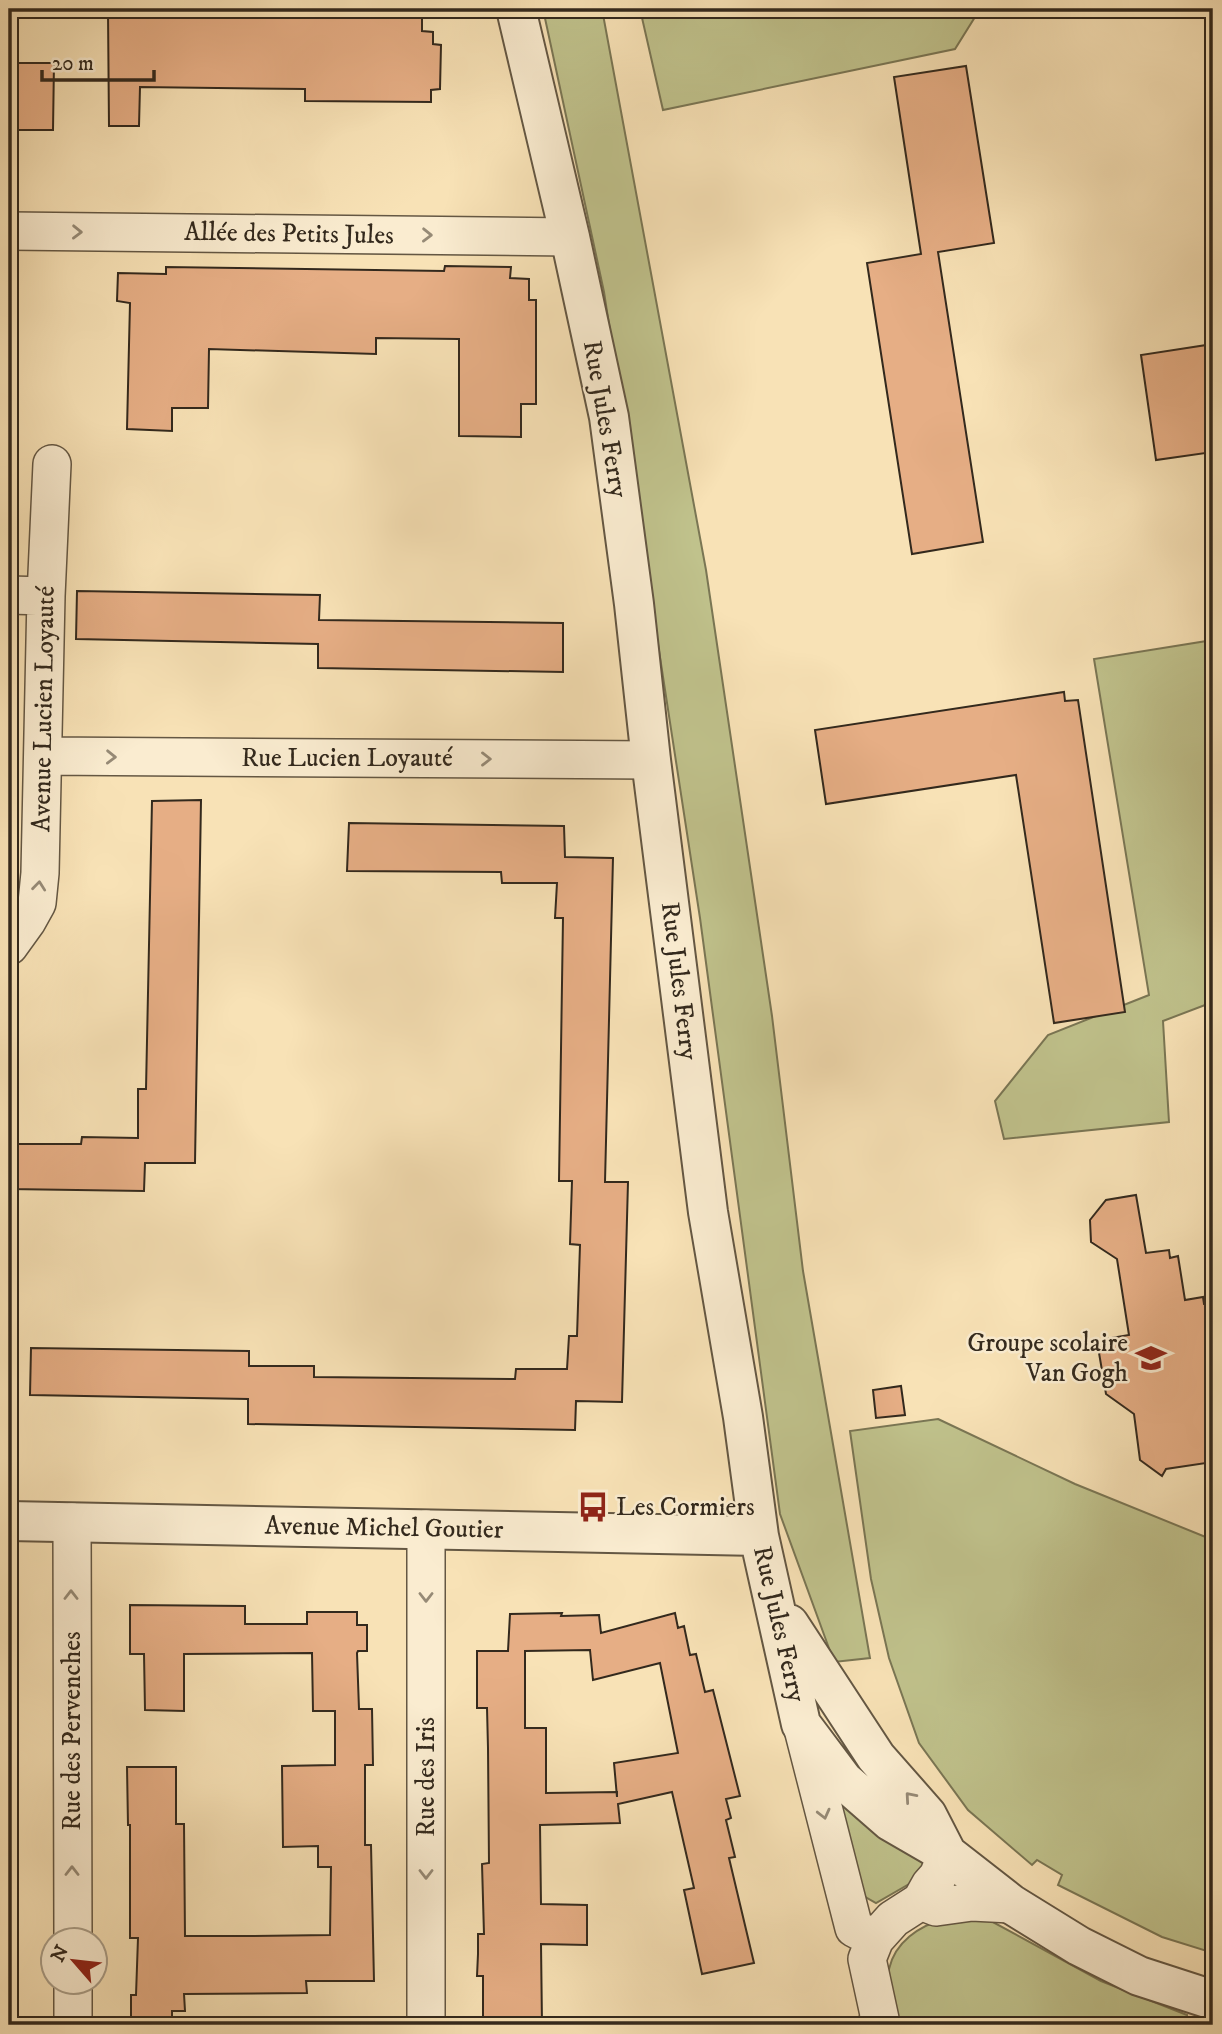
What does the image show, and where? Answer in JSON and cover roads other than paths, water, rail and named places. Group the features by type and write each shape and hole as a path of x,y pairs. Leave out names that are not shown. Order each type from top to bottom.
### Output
{"street":[{"name":"Rue Jules Ferry","path":"516,9 570,237 608,417 634,604 708,1212 743,1417 759,1536 801,1724 854,1928 871,1949"},
{"name":"Allée des Petits Jules","path":"9,231 570,237"},
{"name":"Avenue Lucien Loyauté","path":"9,946 37,903 40,873 46,596 52,464"},
{"path":"9,595 46,596"},
{"name":"Rue Lucien Loyauté","path":"43,756 651,760"},
{"name":"Avenue Michel Goutier","path":"9,1521 759,1536"},
{"name":"Rue des Pervenches","path":"72,1522 73,1926"},
{"name":"Rue des Iris","path":"426,1529 426,2025"},
{"path":"773,1598 876,1757 927,1815 947,1854 938,1876 921,1901 893,1919 871,1949 880,2019 876,2025"},
{"path":"801,1724 843,1780 890,1821 947,1854 1011,1904 1079,1946 1139,1976 1213,2000"},
{"path":"921,1901 936,1907 972,1902 1011,1904"},
{"path":"73,1996 73,2025"}],"place":[{"name":"Groupe scolaire Van Gogh","path":"1151,1358"},
{"name":"Les Cormiers","path":"593,1507"}]}
